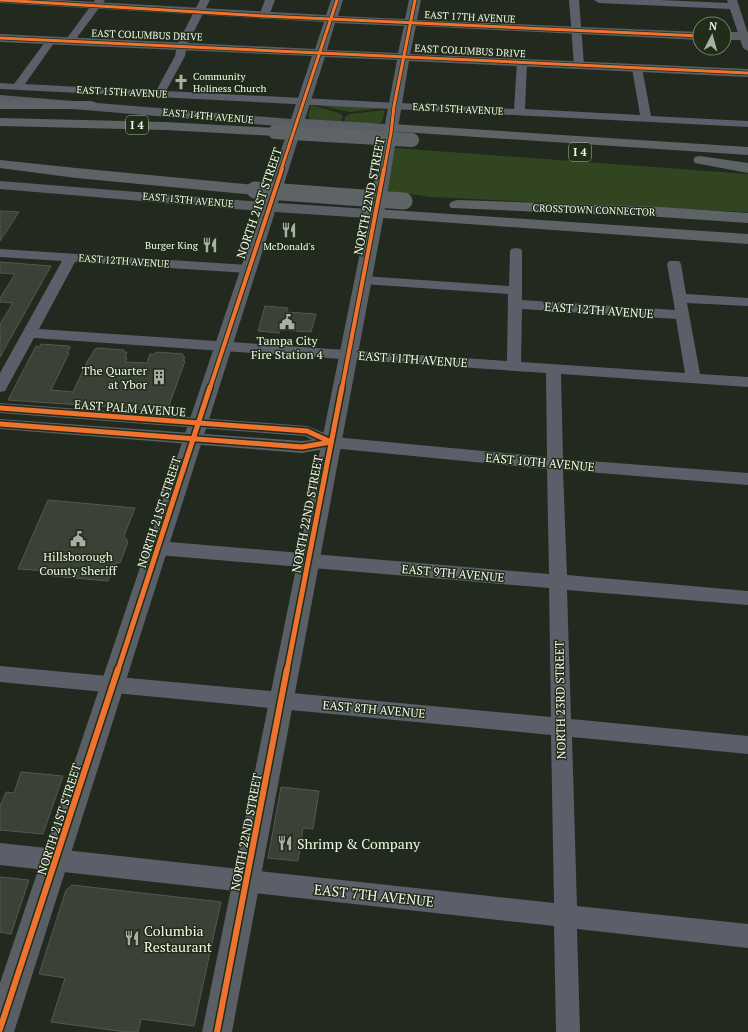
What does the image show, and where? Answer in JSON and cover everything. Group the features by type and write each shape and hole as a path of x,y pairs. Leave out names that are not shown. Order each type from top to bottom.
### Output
{"highway":[{"path":"0,104 90,105"},
{"name":"I 4","path":"0,122 165,126 275,132 748,163"},
{"path":"392,128 653,143 748,151"},
{"path":"700,160 748,168"},
{"path":"0,164 76,173 255,190 748,230"},
{"name":"CROSSTOWN CONNECTOR","path":"440,204 660,212 748,218"},
{"path":"376,214 748,239"}],"main road":[{"name":"EAST 17TH AVENUE","path":"0,0 98,2 198,12 264,16 692,36"},
{"name":"NORTH 21ST STREET","path":"0,1029 197,431 222,346 288,149 295,123 304,102 337,0"},
{"name":"NORTH 22ND STREET","path":"217,1032 376,214 392,128 394,106 415,0"},
{"path":"732,36 746,36"},
{"name":"EAST COLUMBUS DRIVE","path":"0,38 182,45 748,73"},
{"name":"EAST 14TH AVENUE","path":"0,99 90,105 295,123 392,128"},
{"name":"EAST 13TH AVENUE","path":"0,185 268,207 376,214"},
{"path":"233,204 254,213 258,220 260,233"}],"street":[{"path":"159,94 180,56 182,45 205,0"},
{"path":"264,16 270,0"},
{"path":"574,0 579,65"},
{"path":"599,0 733,3 746,36 748,48"},
{"path":"70,41 98,2"},
{"path":"18,86 51,40"},
{"path":"519,112 522,62"},
{"path":"638,68 646,119"},
{"name":"EAST 15TH AVENUE","path":"0,86 748,124"},
{"path":"514,366 516,252"},
{"name":"EAST 12TH AVENUE","path":"0,253 248,269"},
{"path":"0,387 71,257"},
{"path":"674,264 693,378"},
{"path":"363,280 515,290"},
{"path":"679,298 748,302"},
{"name":"EAST 12TH AVENUE","path":"515,304 682,315"},
{"name":"EAST 11TH AVENUE","path":"30,333 748,382"},
{"name":"NORTH 23RD STREET","path":"553,369 568,1032"},
{"name":"EAST PALM AVENUE","path":"0,408 197,431 302,447 331,442"},
{"name":"EAST PALM AVENUE","path":"0,424 197,431"},
{"name":"EAST 10TH AVENUE","path":"331,442 555,464 748,479"},
{"name":"EAST 9TH AVENUE","path":"158,548 748,598"},
{"name":"EAST 8TH AVENUE","path":"0,674 748,745"},
{"name":"EAST 7TH AVENUE","path":"0,854 748,936"}],"green space":[{"path":"312,104 384,108 350,112"},
{"path":"311,105 339,113 343,116 341,122 311,120 308,116"},
{"path":"385,110 382,122 373,124 344,122 346,116 350,114"},
{"path":"395,148 748,174 748,212 432,197 386,191"}],"building":[{"path":"0,211 19,212 0,241"},
{"path":"0,262 51,266 0,357 0,324 13,303 0,302 0,298 15,274 0,273"},
{"name":"Tampa City Fire Station 4","path":"265,306 288,308 286,312 316,314 311,332 280,330 279,333 258,331"},
{"name":"The Quarter at Ybor","path":"41,344 69,346 70,348 51,390 73,392 89,358 97,348 124,350 123,352 127,352 125,362 147,363 150,354 155,354 156,352 183,354 182,356 185,357 183,361 185,361 167,411 8,400 36,346 40,347"},
{"name":"Hillsborough County Sheriff","path":"48,500 135,508 124,536 128,542 120,563 115,563 108,581 53,576 49,571 18,569"},
{"path":"21,772 63,776 43,834 0,830 0,806 6,792 14,793"},
{"path":"281,787 319,791 313,829 303,828 298,861 268,858"},
{"path":"0,877 29,880 11,934 0,932"},
{"name":"Columbia Restaurant","path":"72,885 221,902 194,1026 141,1019 138,1032 126,1032 51,1022 65,978 39,974 66,890"}],"cycle path":[{"path":"0,0 264,16 692,36"},
{"path":"0,1029 337,0"},
{"path":"217,1032 391,133 394,106 415,0"},
{"path":"0,38 748,73"},
{"path":"0,408 307,431 331,442"},
{"path":"0,424 302,447 331,442"}],"place":[{"name":"Community Holiness Church","path":"181,82"},
{"name":"McDonald's","path":"289,230"},
{"name":"Burger King","path":"210,245"},
{"name":"Tampa City Fire Station 4","path":"287,322"},
{"name":"The Quarter at Ybor","path":"159,377"},
{"name":"Hillsborough County Sheriff","path":"78,539"},
{"name":"Shrimp & Company","path":"285,843"},
{"name":"Columbia Restaurant","path":"132,938"}]}
